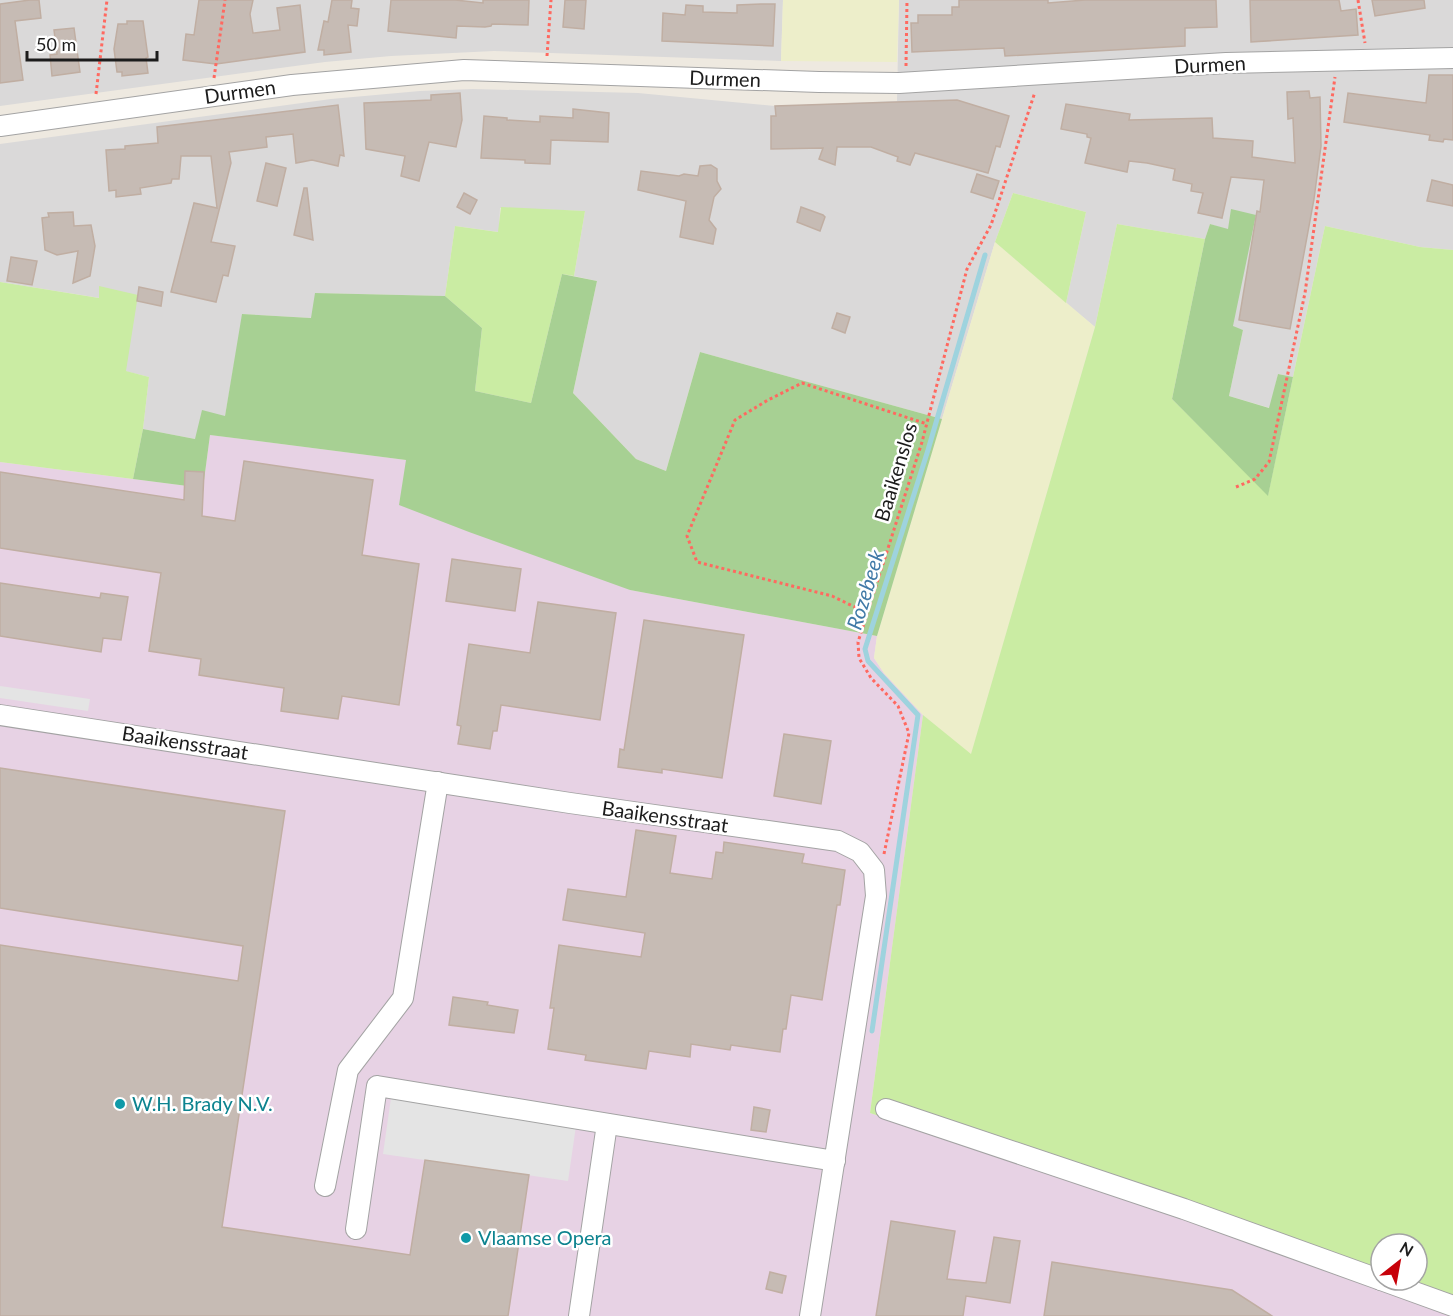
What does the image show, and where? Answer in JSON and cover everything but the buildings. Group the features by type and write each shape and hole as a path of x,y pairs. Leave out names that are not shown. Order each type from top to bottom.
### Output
{"street":[{"name":"Durmen","path":"0,126 292,85 464,70 906,83 1226,63 1453,58"},
{"name":"Baaikensstraat","path":"0,715 570,803 838,841 860,852 874,870"},
{"path":"325,1186 348,1070 403,998 438,782"},
{"path":"810,1316 876,896 874,870"},
{"path":"356,1229 377,1086 835,1161"},
{"path":"886,1109 1184,1209 1369,1276"},
{"path":"579,1316 607,1124"},
{"path":"1414,1292 1453,1306"}],"path":[{"path":"94,112 108,0"},
{"path":"212,96 225,0"},
{"path":"546,73 551,0"},
{"path":"906,83 907,0"},
{"path":"1358,0 1367,60"},
{"path":"1236,487 1255,479 1269,462 1305,293 1320,195 1336,61"},
{"name":"Baaikenslos","path":"874,870 883,859 909,733 898,706 871,678 859,658 858,642 927,424 968,269 991,225 1041,74"},
{"path":"867,613 832,596 697,562 687,536 735,420 802,383 927,424"}],"shaded area":[{"path":"0,0 783,0 781,61 494,51 391,56 325,62 0,106"},
{"path":"899,0 1453,0 1453,250 1420,247 1325,226 1293,377 1278,374 1270,408 1229,396 1243,330 1233,327 1228,230 1210,224 1205,239 1117,224 1095,327 1066,303 1086,212 1013,193 995,242 942,419 700,352 666,471 636,459 573,393 597,281 574,276 585,211 500,208 499,232 455,226 445,296 316,293 312,318 243,314 225,416 195,439 143,429 149,377 125,371 99,286 100,298 0,282 0,144 331,99 420,91 473,89 638,93 775,106 897,101"},
{"path":"210,435 406,460 630,590 877,636 874,658 884,673 923,715 870,1113 1203,1225 1369,1284 1369,1292 1391,1292 1453,1314 1453,1316 0,1316 0,462 203,488"},
{"path":"0,686 90,699 88,711 0,698"},
{"path":"391,1098 576,1126 568,1181 383,1154"}],"green space":[{"path":"783,0 899,0 897,62 781,61"},
{"path":"1013,193 1086,212 1066,303 995,242"},
{"path":"501,207 585,211 574,276 562,274 531,403 475,391 482,328 445,296 455,226 498,232"},
{"path":"1231,209 1256,215 1233,326 1243,330 1229,396 1269,408 1278,374 1293,377 1268,496 1172,399 1205,239 1210,224 1228,229"},
{"path":"1117,224 1205,239 1172,399 1268,495 1325,226 1420,247 1453,250 1453,1314 1391,1292 1429,1292 1429,1232 1369,1232 1369,1284 1203,1225 870,1113 923,715 971,754 1095,327"},
{"path":"995,242 1095,327 971,755 923,715 884,673 874,658 877,636"},
{"path":"562,274 597,281 573,393 636,459 666,471 700,352 942,419 877,636 630,590 469,532 399,505 406,460 210,435 203,488 133,479 143,429 195,439 202,410 225,416 242,314 311,318 315,293 445,296 482,328 475,391 531,403"},
{"path":"0,282 99,298 99,286 138,295 126,371 149,377 143,429 133,479 0,462"}],"waterway":[{"name":"Rozebeek","path":"872,1031 918,715 868,661 865,649 928,450 985,255"}],"place":[{"name":"W.H. Brady N.V.","path":"120,1104"},
{"name":"Vlaamse Opera","path":"466,1238"}]}
